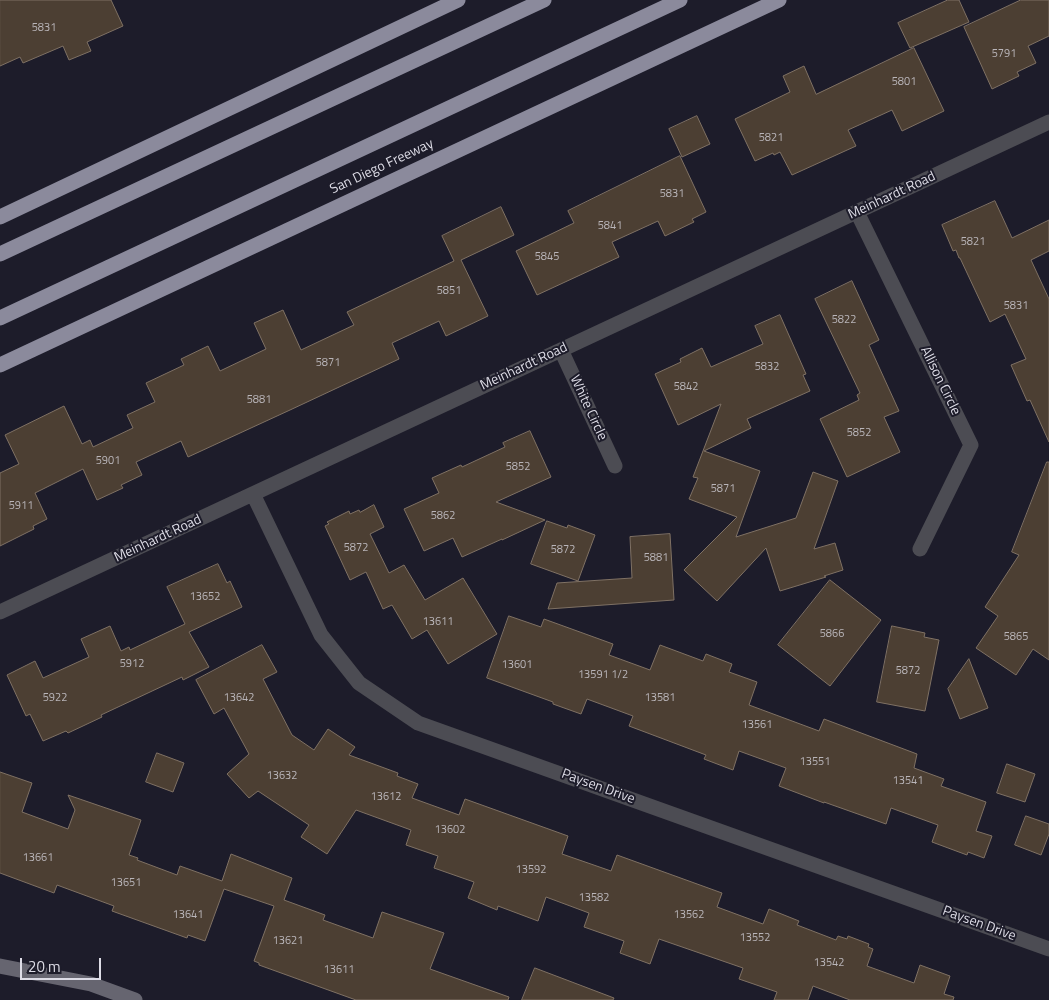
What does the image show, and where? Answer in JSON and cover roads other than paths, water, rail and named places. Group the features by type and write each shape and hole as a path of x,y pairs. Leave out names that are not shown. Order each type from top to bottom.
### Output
{"highway":[{"path":"0,217 458,0"},
{"path":"0,254 544,0"},
{"path":"0,318 680,0"},
{"name":"San Diego Freeway","path":"0,365 779,0"}],"main road":[{"path":"0,966 91,984 135,1000"}],"street":[{"name":"Meinhardt Road","path":"0,612 1049,122"},
{"name":"Allison Circle","path":"857,212 971,445 920,549"},
{"name":"White Circle","path":"561,350 615,466"},
{"name":"Paysen Drive","path":"253,494 322,636 360,683 418,723 1049,949"}]}
